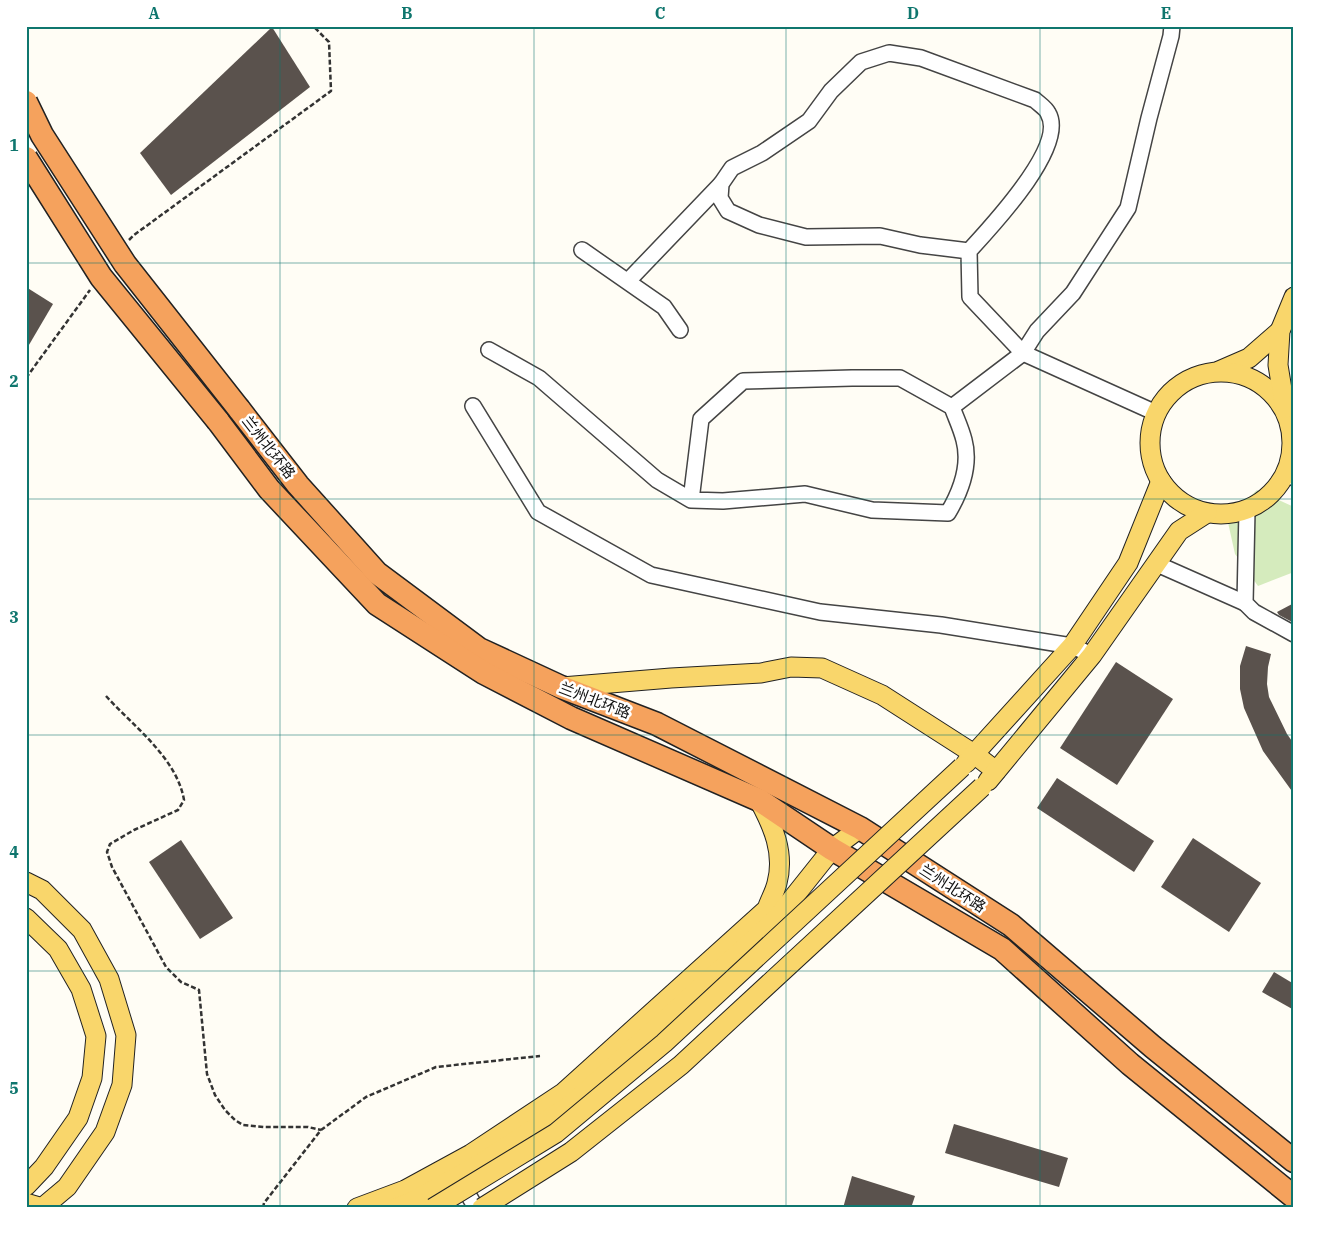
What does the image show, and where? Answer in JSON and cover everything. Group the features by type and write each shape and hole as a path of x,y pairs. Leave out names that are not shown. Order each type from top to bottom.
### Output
{"highway":[{"name":"兰州北环路","path":"26,102 42,135 125,264 298,485 377,573 479,649 561,687 657,724 860,828 1011,925 1153,1047 1294,1161"},
{"name":"兰州北环路","path":"26,158 101,277 218,421 269,489 377,604 484,673 553,709 758,800 832,849 1002,949 1130,1064 1294,1197"}],"main road":[{"path":"1280,331 1248,358 1216,372 1197,376 1180,384 1166,397 1156,413 1151,430 1150,448 1153,465 1170,493 1193,509 1207,513 1227,514 1247,510 1270,496 1290,476 1293,453 1292,431 1286,411 1278,365 1280,331 1294,297"},
{"path":"1216,372 1237,373 1257,381 1273,394 1286,411"},
{"path":"433,1208 556,1133 664,1043 968,761 1072,646 1128,563 1161,481"},
{"path":"482,1208 571,1152 682,1065 982,788 1092,655 1146,576 1180,531 1207,513"},
{"path":"561,687 761,673 791,667 822,668 882,695 968,761 996,771"},
{"path":"357,1208 405,1190 471,1154 564,1093 767,909 778,882 780,853 772,826 758,800"},
{"path":"396,1208 411,1202 457,1176 572,1104 777,918 832,849 860,828"},
{"path":"26,882 42,890 82,930 109,979 126,1035 122,1084 105,1132 67,1187 42,1208 26,1203"},
{"path":"26,918 58,948 80,989 96,1036 92,1078 78,1118 44,1167 26,1186"}],"street":[{"path":"952,406 1023,353 1037,331 1073,293 1128,208 1172,26"},
{"path":"628,281 721,184 732,168 762,153 809,121 831,92 861,62 889,53 921,58 1035,100 1049,114 1051,130 1043,156 1011,204 969,251 970,297 1023,353 1156,413"},
{"path":"721,184 720,198 728,211 759,225 806,237 880,236 920,245 969,251"},
{"path":"582,250 664,306 680,330"},
{"path":"489,350 538,378 657,480 691,500 723,501 805,494 872,510 948,513 960,491 966,466 964,441 952,406 900,378 743,380 702,419 691,500"},
{"path":"473,406 538,512 651,575 820,612 941,625 1072,646 1092,655"},
{"path":"1244,603 1247,510"},
{"path":"1156,564 1244,603 1254,612 1294,634"},
{"path":"457,1176 476,1208"}],"path":[{"path":"128,242 134,235 331,91 330,42 313,26"},
{"path":"26,378 92,287"},
{"path":"106,696 162,754 182,789 184,800 178,810 134,830 110,844 107,852 112,867 166,967 181,982 199,990 207,1074 215,1096 235,1120 243,1125 308,1127 321,1130"},
{"path":"263,1208 264,1203 321,1130 366,1097 436,1067 540,1056"}],"green space":[{"path":"1257,490 1294,507 1294,572 1258,586 1235,554 1227,518"}],"building":[{"path":"272,27 310,87 171,195 140,153"},
{"path":"26,287 53,304 26,350"},
{"path":"1294,603 1294,623 1277,612"},
{"path":"1246,646 1271,654 1267,684 1269,697 1294,744 1294,794 1263,751 1244,708 1240,689 1240,666"},
{"path":"1116,662 1173,699 1117,785 1060,748"},
{"path":"1057,778 1154,841 1134,872 1037,808"},
{"path":"1193,838 1261,883 1229,932 1161,887"},
{"path":"181,840 233,918 200,939 149,862"},
{"path":"1274,972 1294,984 1294,1010 1262,992"},
{"path":"954,1124 1068,1158 1059,1187 945,1153"},
{"path":"852,1176 915,1196 911,1208 843,1208"}]}
